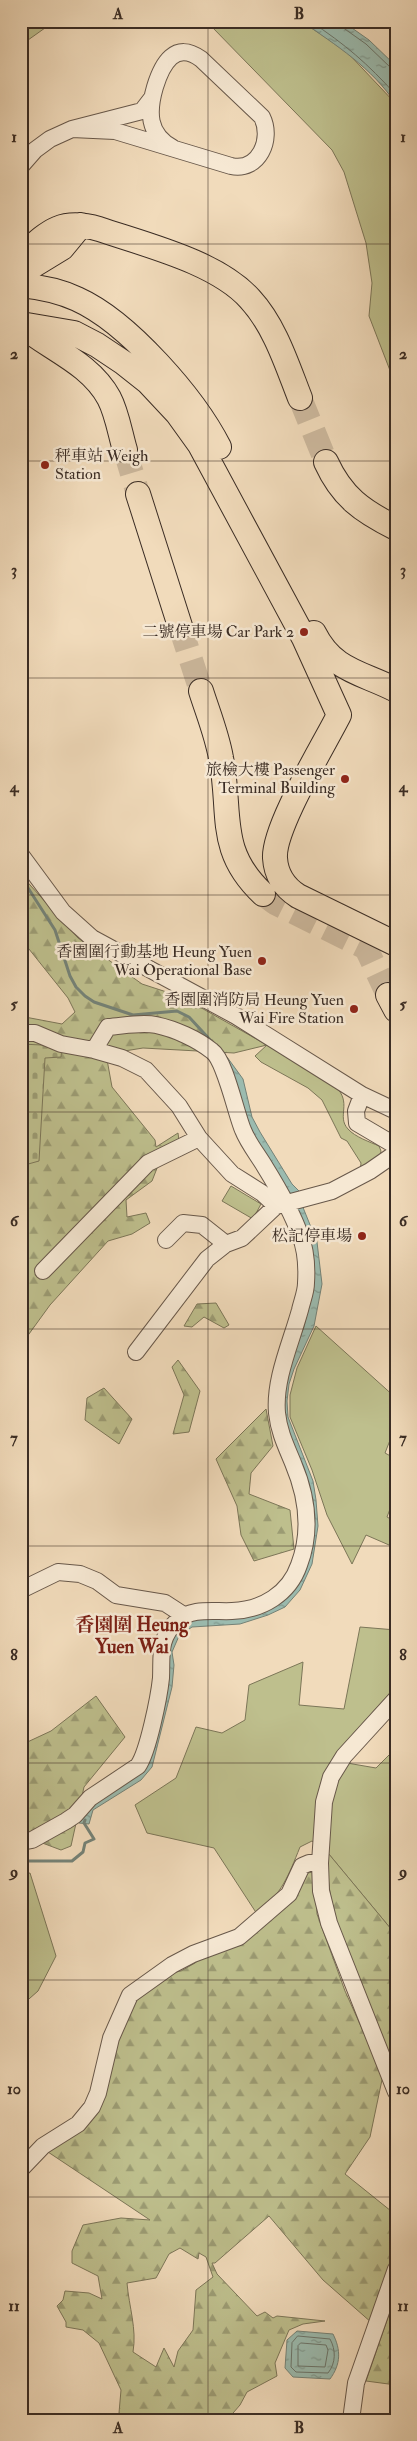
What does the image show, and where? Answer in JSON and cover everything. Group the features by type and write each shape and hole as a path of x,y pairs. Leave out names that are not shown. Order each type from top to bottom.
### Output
{"highway":[{"path":"21,257 53,229 69,224 99,228 200,265 228,280 252,300 271,330 300,398"},
{"path":"21,273 62,248 81,225"},
{"path":"21,285 48,290 77,299 106,316 141,347 184,408 200,445 304,638 339,715 282,826 275,850 276,865 283,883 292,892 396,944"},
{"path":"27,325 47,315 49,307 48,290"},
{"path":"27,325 74,333 104,350 184,408 214,437 322,648 329,656 359,674 396,690"},
{"path":"27,325 40,341 56,348 82,367 100,386 110,399 125,450"},
{"path":"326,462 343,492 354,503 396,528"},
{"path":"138,494 180,626"},
{"path":"201,691 221,759 230,844 236,860 248,879 263,894"}],"street":[{"path":"72,129 116,131 231,166 243,168 251,164 259,156 265,139 266,128 258,112 201,58 190,53 173,55 165,62 152,98 150,114 152,127 160,140 172,148"},
{"path":"21,166 41,144 72,129 142,111 152,98"},
{"path":"21,855 63,912 92,938 277,1040 362,1095 396,1111"},
{"path":"21,1842 32,1840 75,1815 90,1798 133,1770 142,1760 160,1679 161,1649 172,1626 185,1616 196,1612 236,1611 255,1607 273,1599 291,1583 305,1545 307,1524 303,1490 281,1435 277,1411 279,1385 306,1286 306,1260 300,1235 244,1132 231,1088 215,1052 181,1033 155,1024 108,1026 94,1050"},
{"path":"21,1033 35,1033 61,1044 94,1050 122,1058 146,1070 179,1106 199,1138 232,1174 284,1204"},
{"path":"362,1095 356,1111 357,1123 396,1146"},
{"path":"43,1271 148,1163 199,1138"},
{"path":"136,1352 207,1259 226,1244 242,1238 284,1204 332,1191 355,1180 396,1153"},
{"path":"166,1240 184,1224 202,1225 226,1244"},
{"path":"21,1590 58,1572 80,1574 97,1581 116,1595 165,1603 185,1616"},
{"path":"396,1699 344,1756 331,1778 324,1802 320,1863 321,1890 329,1923 396,2092"},
{"path":"21,2169 43,2146 74,2128 89,2112 98,2093 111,2038 130,1995 172,1965 196,1953 239,1937 289,1894 304,1865 320,1863"},
{"path":"351,2420 356,2383 396,2269"}],"green space":[{"path":"21,21 61,21 52,23 21,45"},
{"path":"203,21 301,21 346,51 396,104 396,386 369,316 372,283 366,243 344,172 332,150 212,27"},
{"path":"21,875 78,938 142,984 182,997 267,1045 234,1053 143,1048 106,1054 112,1087 155,1140 156,1147 178,1133 180,1149 161,1158 152,1181 126,1200 127,1217 146,1213 150,1223 132,1234 108,1241 50,1305 21,1345 21,1054 25,1017 62,1024 75,1012 68,998 21,939"},
{"path":"21,1044 62,1046 61,1057 45,1058 39,1161 21,1166"},
{"path":"267,1045 335,1086 343,1098 343,1119 345,1124 355,1134 379,1146 381,1151 379,1160 360,1172 361,1163 347,1141 341,1138 322,1100 308,1088 261,1062 255,1056"},
{"path":"231,1186 261,1204 253,1219 222,1201"},
{"path":"216,1303 229,1325 224,1328 204,1317 192,1327 184,1326 197,1304"},
{"path":"316,1326 396,1398 396,1425 385,1453 396,1459 396,1493 387,1517 396,1522 396,1548 366,1535 352,1564 327,1515 312,1470 290,1417 290,1395 297,1368"},
{"path":"178,1360 200,1391 189,1432 173,1434 184,1395 172,1367"},
{"path":"104,1388 132,1419 119,1444 85,1420 87,1398"},
{"path":"266,1409 273,1446 251,1473 249,1494 290,1510 294,1549 254,1561 241,1535 237,1506 216,1459"},
{"path":"360,1627 396,1630 396,1686 336,1753 347,1763 376,1768 396,1748 396,1935 328,1853 312,1841 300,1847 283,1884 273,1899 257,1914 214,1848 147,1833 135,1805 176,1778 196,1727 222,1733 245,1720 249,1685 303,1662 299,1705 344,1709"},
{"path":"96,1696 125,1737 84,1787 71,1846 61,1850 21,1835 21,1745 51,1731"},
{"path":"328,1853 396,1935 396,2071 350,1964 340,1934 328,1879"},
{"path":"314,1872 317,1914 345,1991 383,2075 370,2137 345,2174 396,2215 391,2269 372,2323 323,2280 269,2216 215,2263 212,2263 217,2274 257,2316 265,2312 273,2318 277,2316 325,2321 303,2324 289,2330 275,2363 277,2376 247,2392 240,2405 227,2420 138,2420 119,2413 121,2390 99,2343 83,2330 66,2327 66,2322 57,2306 63,2300 65,2291 89,2293 102,2299 98,2276 72,2263 72,2251 83,2225 121,2218 150,2220 45,2150 70,2137 136,1998 168,1973 181,1971 195,1963 307,1873","holes":["180,2248 198,2259 199,2253 206,2257 213,2277 196,2290 193,2330 178,2351 174,2367 164,2348 156,2367 133,2352 133,2326 127,2283 156,2278 169,2254"]},
{"path":"30,1873 56,1956 38,1991 21,2006 21,1874"},
{"path":"396,2294 396,2385 366,2381"}],"water":[{"path":"301,21 342,21 369,40 396,66 396,104 365,68"},
{"path":"227,1057 243,1079 252,1117 260,1132 292,1184 300,1192 302,1205 317,1242 322,1284 314,1326 294,1369 289,1384 287,1401 288,1417 313,1481 316,1500 318,1526 312,1564 300,1590 285,1607 240,1624 192,1627 179,1636 172,1652 174,1665 172,1687 152,1767 141,1780 93,1810 89,1824 79,1823 84,1809 135,1773 163,1653 185,1620 269,1605 308,1539 285,1438 280,1389 304,1327 313,1273 246,1129 222,1061"},
{"path":"297,2331 333,2334 339,2357 330,2379 293,2377 285,2368 287,2340"}],"waterway":[{"path":"21,877 55,930 70,976 76,987 85,996 94,1002 133,1015 177,1011 189,1017 213,1043"},
{"path":"21,1861 72,1861 83,1852 85,1843 94,1839 84,1823 85,1820"}],"tunnel":[{"path":"300,398 326,462"},
{"path":"125,450 138,494"},
{"path":"180,626 201,691"},
{"path":"263,894 275,903 366,948 388,995"}],"place":[{"name":"秤車站 Weigh Station","path":"45,465"},
{"name":"二號停車場 Car Park 2","path":"304,632"},
{"name":"旅檢大樓 Passenger Terminal Building","path":"345,779"},
{"name":"香園圍行動基地 Heung Yuen Wai Operational Base","path":"262,961"},
{"name":"香園圍消防局 Heung Yuen Wai Fire Station","path":"354,1009"},
{"name":"松記停車場","path":"362,1236"}],"district":[{"name":"香園圍 Heung Yuen Wai","path":"132,1636"}]}
